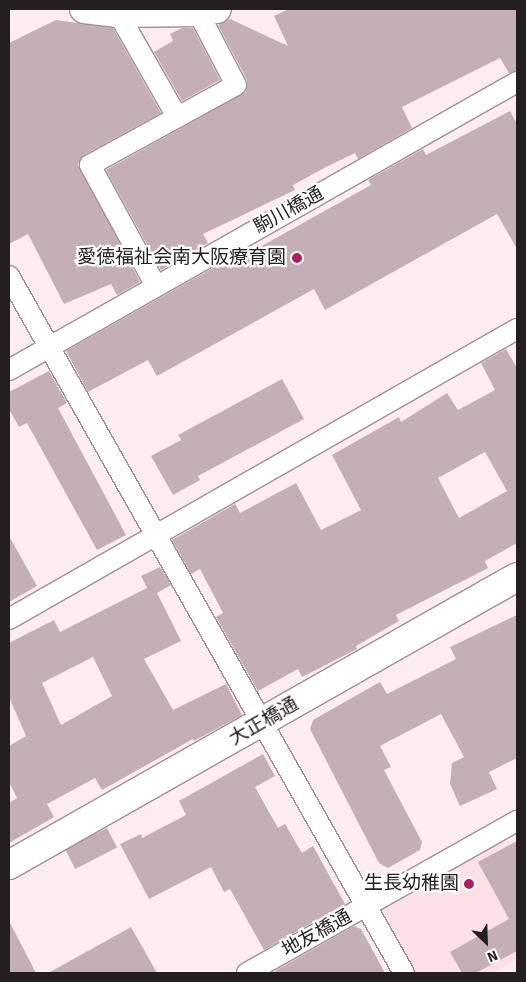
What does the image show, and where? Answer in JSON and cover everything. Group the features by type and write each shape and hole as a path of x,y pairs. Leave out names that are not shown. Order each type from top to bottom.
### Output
{"street":[{"path":"84,9 118,13 207,10 236,85 90,165 156,286"},
{"path":"118,13 177,117"},
{"name":"駒川橋通","path":"9,370 517,82"},
{"path":"9,276 404,973"},
{"path":"9,619 517,329"},
{"name":"大正橋通","path":"9,865 262,724 517,577"},
{"name":"地友橋通","path":"247,973 517,821"}],"shaded area":[{"name":"生長幼稚園","path":"505,837 517,858 517,959 492,973 411,973 375,909"}],"building":[{"path":"289,9 517,9 517,70 509,73 500,58 402,107 412,128 358,159 355,153 326,167 293,185 295,190 203,234 208,243 161,270 106,170 246,92 247,80 218,25 230,19 288,46 274,16"},
{"path":"56,20 113,28 161,113 84,155 78,164 140,282 117,295 111,284 64,304 28,234 9,244 9,43"},
{"path":"182,28 193,28 220,80 182,101 154,52 173,41 170,34"},
{"path":"510,111 517,124 517,249 497,214 325,310 314,289 157,376 148,360 88,392 66,351 220,264 222,268 371,185 368,180 423,149 426,155"},
{"path":"506,349 517,368 517,543 485,561 488,568 396,615 399,621 356,646 357,649 302,677 298,669 258,691 216,617 223,613 200,569 191,574 172,540 235,504 240,513 296,483 321,530 361,510 332,455 399,417 401,422 447,393 458,410 495,390 481,363","holes":["485,452 507,491 459,518 438,478"]},
{"path":"49,371 67,403 58,408 126,535 97,550 27,423 19,427 9,409 9,392"},
{"path":"282,379 304,419 198,476 200,480 173,495 151,456 181,440 178,435"},
{"path":"9,536 37,586 9,602"},
{"path":"160,567 171,585 157,593 181,641 144,659 173,710 226,684 242,715 194,741 193,739 102,790 95,778 47,804 54,817 9,843 9,803 17,798 9,782 9,746 26,736 9,697 9,643 54,620 60,632 147,588 141,576","holes":["93,657 112,696 61,725 42,683"]},
{"path":"517,615 517,758 489,772 497,789 460,806 450,784 452,763 464,757 441,714 380,746 391,767 384,770 422,842 420,850 388,868 379,863 310,729 313,720 380,682 387,694 456,659 450,647"},
{"path":"263,754 275,776 255,787 278,828 285,824 302,853 313,846 345,904 264,950 230,889 224,892 211,867 149,899 120,844 141,834 142,838 186,815 179,801"},
{"path":"107,828 117,848 75,869 65,849"},
{"path":"517,841 517,951 476,973 462,973 450,952 509,919 478,862"},
{"path":"9,921 36,973 9,973"},
{"path":"354,926 361,929 385,973 276,973 275,971"},
{"path":"131,927 157,973 48,973 88,951"}],"place":[{"name":"愛徳福祉会南大阪療育園","path":"297,258"},
{"name":"生長幼稚園","path":"469,884"}]}
